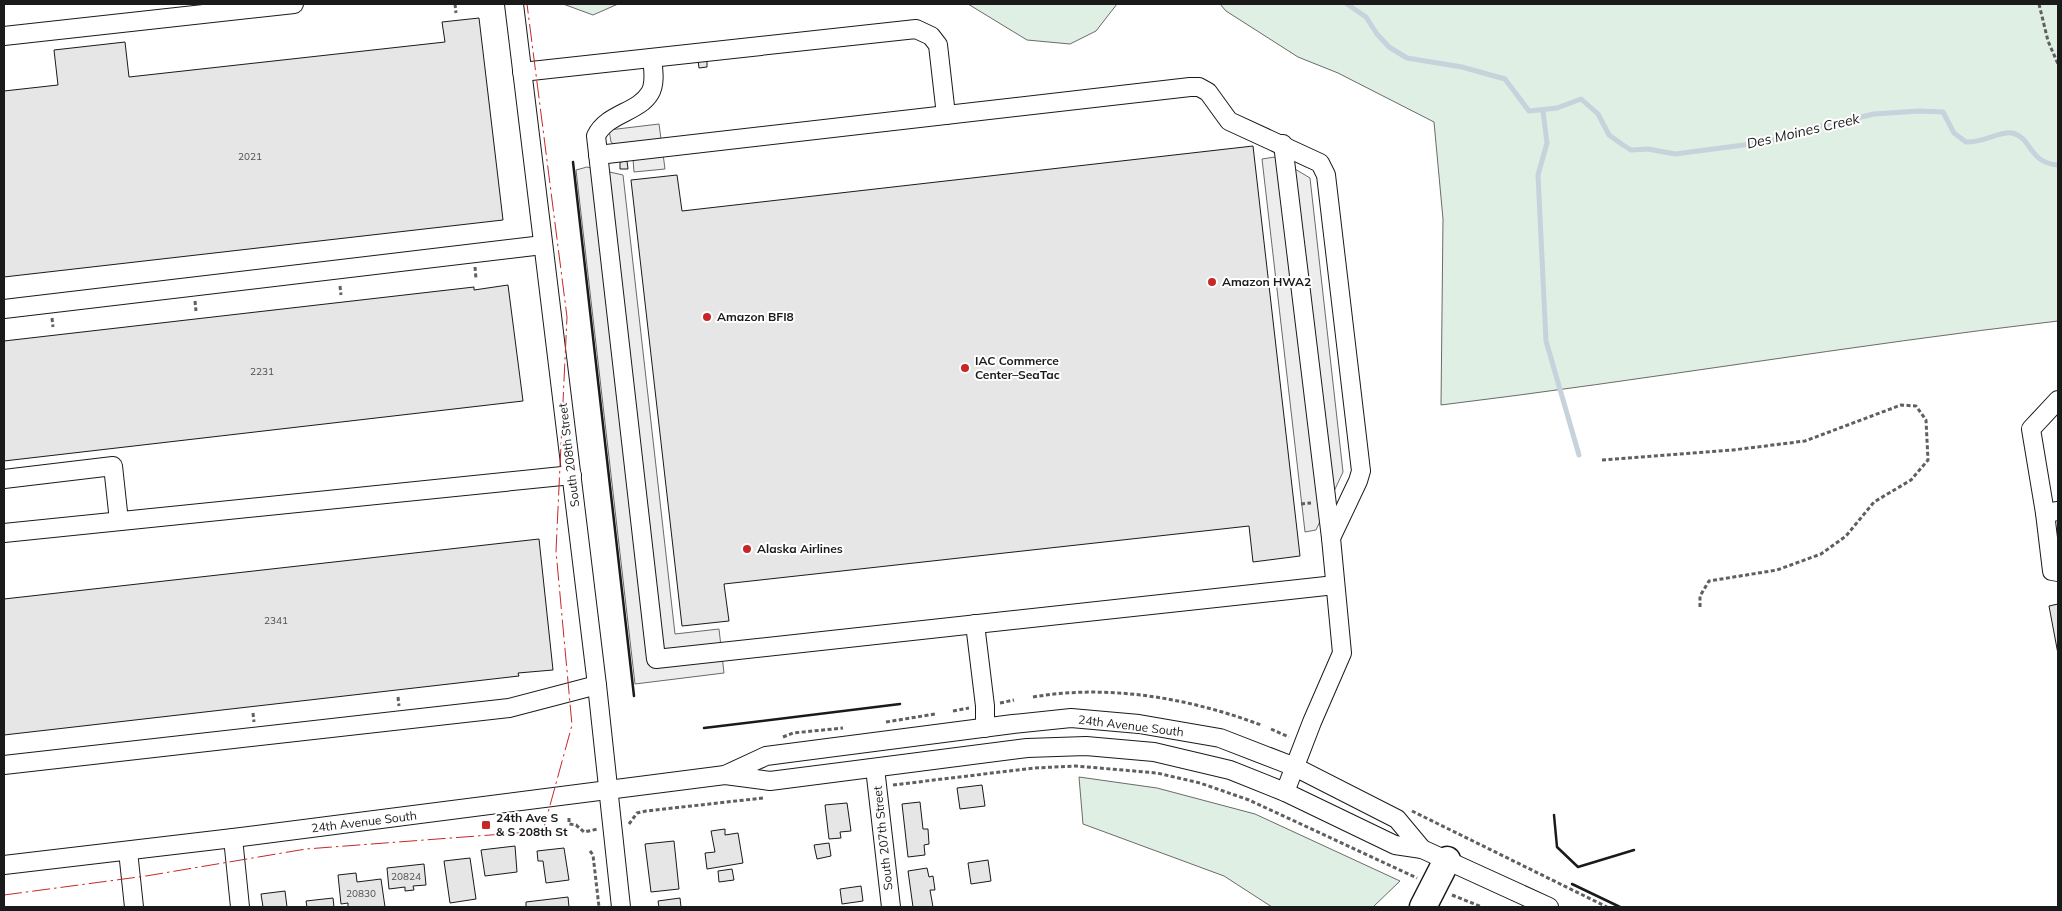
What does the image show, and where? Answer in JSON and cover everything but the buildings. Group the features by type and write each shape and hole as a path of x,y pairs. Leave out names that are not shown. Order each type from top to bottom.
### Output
{"highway":[{"path":"1429,897 1447,860"}],"street":[{"path":"4,36 294,4"},
{"name":"South 208th Street","path":"514,4 597,684 621,907"},
{"path":"522,72 916,29 931,36 938,45 946,115"},
{"path":"652,58 654,78 651,92 641,102 601,126 596,136 656,658 1335,585"},
{"path":"598,155 1199,87 1208,92 1229,121 1320,163 1326,175 1361,471 1331,538"},
{"path":"1282,144 1331,538 1342,653 1285,792"},
{"path":"4,309 543,245"},
{"path":"2058,400 2031,429 2051,512 2052,571 2058,572"},
{"path":"4,479 114,466 119,521"},
{"path":"4,533 572,475"},
{"path":"975,624 985,706 985,728"},
{"path":"4,765 509,708 597,684"},
{"name":"24th Avenue South","path":"725,775 766,756 985,728 1071,718 1139,724 1220,738 1295,767 1397,819 1422,849"},
{"name":"24th Avenue South","path":"4,865 233,838 725,775 770,781 1028,748 1086,746 1154,752 1230,770 1285,792 1395,845 1422,849 1550,907"},
{"name":"South 207th Street","path":"875,768 891,907"},
{"path":"233,838 240,907"},
{"path":"128,851 134,907"}],"path":[{"path":"455,4 456,13"},
{"path":"2039,4 2048,41 2058,64"},
{"path":"475,264 476,279"},
{"path":"339,280 341,295"},
{"path":"1602,460 1733,450 1805,441 1901,405 1916,406 1926,420 1928,460 1911,480 1874,502 1846,536 1821,554 1776,570 1709,581 1700,596 1700,609"},
{"path":"1301,504 1314,502"},
{"path":"1033,697 1083,692 1153,696 1230,713 1261,725"},
{"path":"882,723 935,714"},
{"path":"785,735 847,727"},
{"path":"886,786 1034,768 1076,766 1157,773 1200,783 1249,800 1429,897 1482,907"},
{"path":"629,826 633,817 646,811 773,796"},
{"path":"1411,811 1607,907"},
{"path":"569,818 568,824 576,825 584,832 587,830"},
{"path":"590,851 593,855 599,907"}],"green space":[{"path":"563,4 618,4 593,15"},
{"path":"968,4 1117,4 1096,31 1070,44 1027,40"},
{"path":"1220,4 2058,4 2058,321 1441,405 1443,219 1434,122 1338,73 1298,57 1226,11"},
{"path":"1079,777 1157,788 1255,814 1400,881 1373,907 1272,907 1224,876 1083,824"}],"shaded area":[{"path":"659,124 665,169 634,172 633,159 611,142 609,130"},
{"path":"1275,157 1310,178 1343,472 1316,530 1305,532 1262,159"},
{"path":"587,167 623,175 675,634 719,629 724,673 635,684 576,170"}],"waterway":[{"name":"Des Moines Creek","path":"1347,4 1366,17 1377,34 1389,47 1407,58 1462,67 1505,79 1529,111 1557,108 1581,99 1598,114 1609,135 1631,150 1648,149 1675,154 1767,142 1817,127 1874,114 1919,111 1943,112 1954,133 1966,142 1978,141 2007,133 2018,135 2041,160 2058,165"},
{"name":"Des Moines Creek","path":"1543,111 1547,143 1538,175 1546,341 1579,455"}],"wall":[{"path":"573,162 634,696"},
{"path":"704,728 900,704"},
{"path":"1554,815 1557,847 1578,867 1634,850"},
{"path":"1572,884 1620,907"}],"power":[{"path":"4,895 146,876 306,849 543,831 572,725 556,551 567,317 527,4"}],"place":[{"name":"Amazon HWA2","path":"1212,282"},
{"name":"Amazon BFI8","path":"707,317"},
{"name":"IAC Commerce Center–SeaTac","path":"965,368"},
{"name":"Alaska Airlines","path":"747,549"},
{"name":"24th Ave S & S 208th St","path":"486,825"}]}
